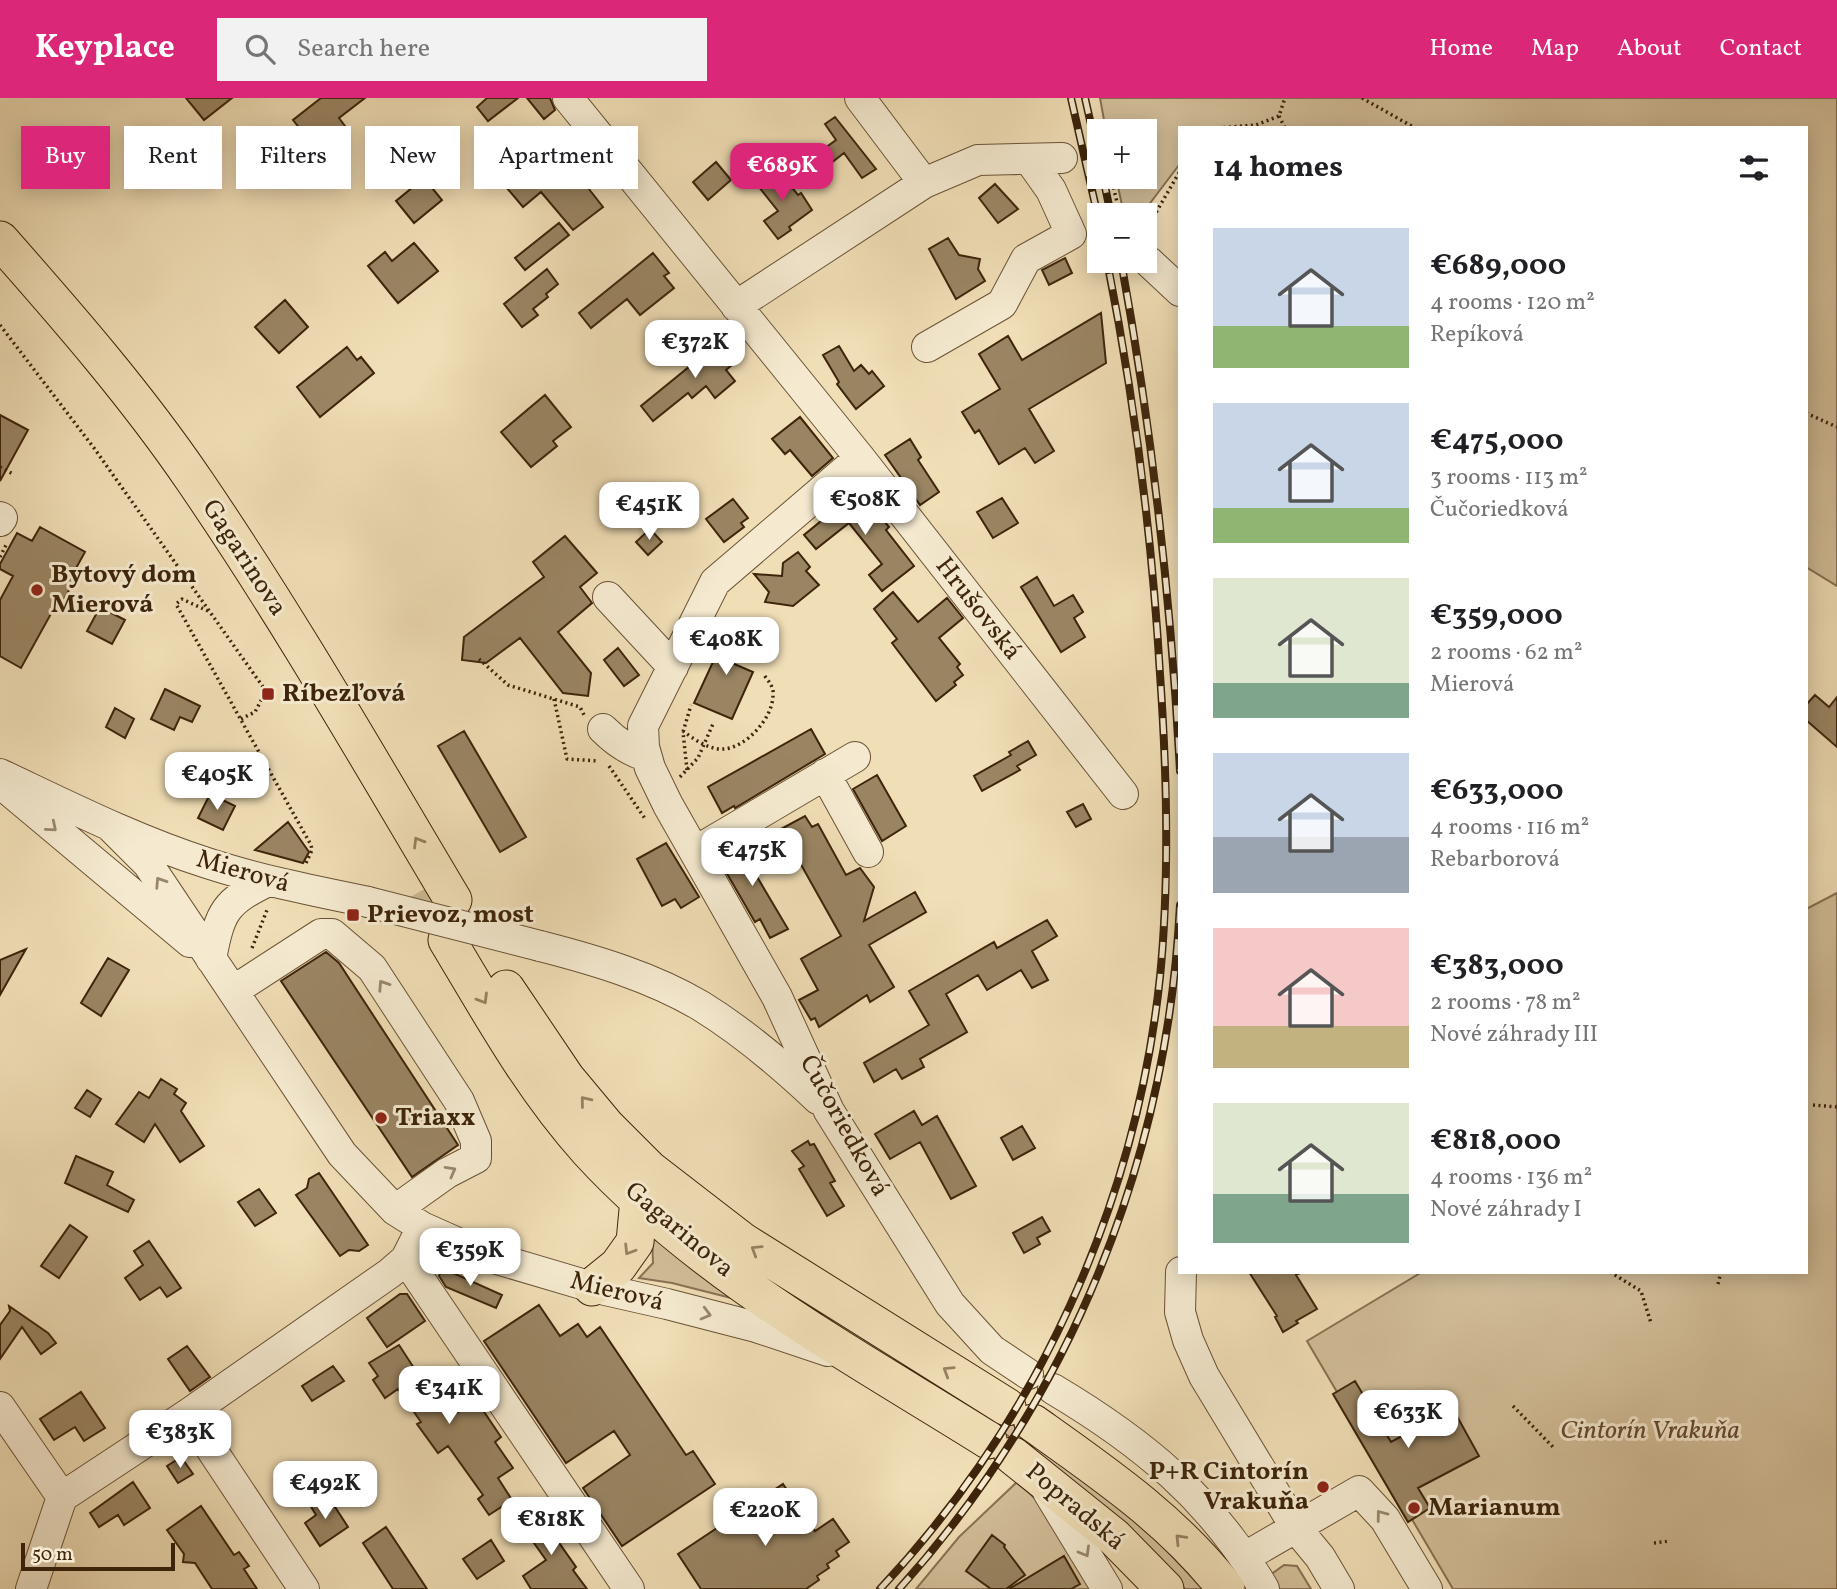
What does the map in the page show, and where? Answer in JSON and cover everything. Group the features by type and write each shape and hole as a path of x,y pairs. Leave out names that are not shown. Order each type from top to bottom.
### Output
{"main road":[{"name":"Gagarinova","path":"0,240 84,337 192,478 333,698 436,896 253,611 158,470 74,357 0,274"},
{"name":"Gagarinova","path":"1012,1457 862,1363 737,1280 682,1238 639,1199 590,1152 542,1095 464,944 531,1028 566,1078 606,1126 650,1170 742,1241 1020,1415"},
{"path":"592,1287 618,1266 635,1242 639,1199"},
{"name":"Popradská","path":"1020,1415 1134,1495 1174,1532 1226,1589"},
{"name":"Popradská","path":"1012,1457 1114,1537 1165,1589"}],"street":[{"name":"Hrušovská","path":"568,98 860,458 1123,794"},
{"path":"860,98 924,183"},
{"path":"736,306 924,183 978,160 1062,158"},
{"path":"927,347 1002,304 1026,259 1071,234 1051,190 1029,159"},
{"path":"1157,269 1178,289"},
{"name":"Čučoriedková","path":"860,458 715,582 643,726 644,747 668,805 777,997 829,1111 950,1304 992,1350 1028,1374"},
{"path":"608,597 673,667"},
{"path":"594,723 615,741 646,756"},
{"path":"696,851 855,757"},
{"name":"Mierová","path":"0,774 110,826 209,864 269,892 368,902 540,946 622,971 700,1006 773,1058 829,1111"},
{"path":"825,774 868,852"},
{"name":"Mierová","path":"0,783 241,986 342,1154 395,1210 422,1227 487,1256 592,1287 756,1327 862,1363"},
{"name":"Mierová","path":"110,826 148,864 211,959"},
{"path":"211,959 217,928 232,902 242,894 269,892"},
{"path":"241,986 321,934 332,934 372,968 459,1101 476,1141 476,1158 447,1173 395,1210"},
{"path":"31,1589 62,1497 188,1414 378,1281 406,1259 422,1227"},
{"path":"406,1259 629,1589"},
{"path":"1181,1274 1181,1312 1188,1340 1204,1376 1296,1528 1320,1557 1339,1589"},
{"path":"1053,1389 1108,1423 1167,1468 1190,1491 1245,1557 1264,1589"},
{"path":"0,1407 62,1497"},
{"path":"188,1414 304,1589"},
{"path":"1012,1457 1070,1526 1107,1589"},
{"path":"1245,1557 1359,1491 1385,1519 1427,1589"}],"path":[{"path":"1284,126 1279,116 1285,98"},
{"path":"1362,98 1411,126"},
{"path":"1243,126 1256,125 1279,116"},
{"path":"1157,207 1178,174"},
{"path":"0,326 94,448 267,692 255,712 241,719"},
{"path":"1808,414 1837,427"},
{"path":"0,467 13,474"},
{"path":"209,612 182,599 176,604 311,845 312,850 302,872"},
{"path":"479,659 508,685 580,706 594,723"},
{"path":"683,731 704,743 724,749 746,740 765,719 774,695 771,684 764,676"},
{"path":"553,698 567,760 605,761 650,826"},
{"path":"687,770 683,731 691,705"},
{"path":"674,781 698,758 713,724"},
{"path":"241,986 269,892"},
{"path":"1813,1105 1837,1107"},
{"path":"1614,1274 1641,1291 1651,1323"},
{"path":"1718,1284 1720,1274"},
{"path":"1513,1406 1554,1448"},
{"path":"1654,1543 1670,1541"}],"green space":[{"path":"1100,98 1837,98 1837,586 1808,568 1808,126 1178,126 1178,166 1150,203 1121,203 1119,189 1157,189 1157,119 1104,119"},
{"name":"Cintorín Vrakuňa","path":"1837,893 1837,1589 1453,1589 1307,1341 1419,1274 1808,1274 1808,908"},
{"path":"649,1185 1073,1464 1139,1521 1203,1589 1185,1589 1156,1557 1058,1471 1010,1437 781,1297"},
{"path":"652,1235 743,1301 672,1283 639,1278 653,1263"},
{"path":"1018,1481 1062,1527 1097,1589 916,1589 959,1537"},
{"path":"1284,1565 1297,1566 1311,1589 1277,1589 1271,1578 1273,1573"}],"building":[{"path":"186,98 232,98 204,120"},
{"path":"321,98 365,98 339,118 345,126 298,126 293,120"},
{"path":"487,98 518,98 488,121 477,107"},
{"path":"527,98 550,98 555,110 544,119"},
{"path":"835,117 876,169 862,178 844,153 831,163 821,151 836,140 825,124"},
{"path":"716,162 731,180 708,200 693,182"},
{"path":"772,169 777,169 798,195 801,193 812,210 778,239 764,221 778,211 755,182"},
{"path":"995,184 1018,209 998,223 979,198"},
{"path":"411,189 433,189 442,200 414,223 396,201"},
{"path":"508,189 589,189 603,207 573,230 541,192 523,207"},
{"path":"559,223 569,235 525,270 515,258"},
{"path":"948,238 959,255 980,259 978,269 985,281 956,299 929,249"},
{"path":"414,243 438,271 398,303 368,266 385,252 392,261"},
{"path":"653,253 669,273 664,276 674,288 640,315 627,299 591,328 579,313"},
{"path":"1065,258 1072,273 1049,285 1042,270"},
{"path":"547,269 558,284 546,294 548,297 533,309 538,315 522,327 504,304"},
{"path":"285,300 308,327 279,353 255,327"},
{"path":"1101,313 1106,363 1029,409 1054,451 1035,463 1025,448 999,464 979,430 975,433 962,412 1000,389 979,354 1008,336 1022,360"},
{"path":"722,340 738,360 726,370 735,381 715,398 706,386 692,398 688,393 653,421 641,406"},
{"path":"839,346 854,371 861,365 869,374 872,371 884,386 856,409 837,384 839,382 823,355"},
{"path":"347,347 357,360 361,357 374,373 320,417 297,387"},
{"path":"545,395 571,427 553,441 557,446 531,467 501,432"},
{"path":"0,415 28,430 0,481"},
{"path":"800,417 833,458 812,476 790,450 785,454 772,439"},
{"path":"910,439 921,457 918,460 939,492 920,505 885,455"},
{"path":"859,490 889,527 886,530 914,566 882,591 869,575 882,564 849,523 816,549 804,535"},
{"path":"1002,498 1018,523 993,538 977,512"},
{"path":"733,499 748,518 741,523 744,527 724,542 706,519"},
{"name":"Bytový dom Mierová","path":"40,527 85,552 70,579 74,581 62,603 58,601 21,668 0,656 0,600 13,576 0,569 0,564 17,533 32,541"},
{"path":"650,529 662,542 648,555 636,542"},
{"path":"565,536 597,573 580,587 592,603 558,632 591,673 588,696 563,693 520,638 486,663 462,660 464,637 544,577 533,562"},
{"path":"798,552 810,567 806,571 819,585 793,606 765,602 769,592 754,574 782,576 783,563"},
{"path":"1037,577 1054,606 1073,595 1083,612 1074,618 1085,637 1061,652 1021,587"},
{"path":"893,592 918,622 947,598 963,618 939,638 960,664 957,667 963,675 954,682 956,685 936,701 892,643 897,639 874,609"},
{"path":"100,607 125,620 112,644 87,631"},
{"path":"733,625 751,638 732,663 753,672 732,719 694,703 725,636"},
{"path":"618,648 639,675 624,686 604,660"},
{"path":"165,689 200,706 192,722 180,717 174,730 151,719"},
{"path":"1815,695 1829,707 1837,697 1837,747 1808,722 1808,703"},
{"path":"115,708 134,719 125,738 106,727"},
{"path":"811,729 825,754 735,808 734,806 722,813 708,787"},
{"path":"464,731 526,837 500,852 438,746"},
{"path":"1028,741 1036,755 1017,766 1020,770 982,791 974,776 1011,755 1009,752"},
{"path":"877,775 906,826 882,841 853,789"},
{"path":"210,794 235,806 223,830 198,818"},
{"path":"1083,804 1091,819 1076,827 1067,812"},
{"path":"805,816 812,827 818,824 846,875 860,868 874,887 864,921 915,892 926,912 869,945 894,987 870,1002 867,995 819,1027 815,1018 811,1020 799,1000 818,990 801,959 841,936 781,829"},
{"path":"288,822 309,852 303,863 255,850"},
{"path":"748,841 762,865 753,870 788,929 770,938 760,919 755,922 718,858"},
{"path":"666,843 699,897 681,908 675,899 662,906 637,859"},
{"path":"1047,920 1057,936 1032,951 1048,980 1032,988 1021,970 987,990 978,975 946,994 967,1032 920,1059 924,1067 902,1079 896,1069 874,1082 864,1063 929,1025 909,991 994,942 997,948"},
{"path":"26,949 0,995 0,960"},
{"path":"326,952 339,963 458,1145 412,1177 281,981"},
{"path":"108,958 129,970 101,1016 81,1003"},
{"path":"161,1079 177,1089 174,1094 186,1103 181,1111 204,1146 180,1162 155,1124 144,1142 116,1124 139,1092 149,1098"},
{"path":"87,1090 101,1099 90,1117 75,1108"},
{"path":"914,1111 922,1125 937,1116 976,1186 951,1199 920,1142 890,1159 875,1134"},
{"path":"1022,1126 1035,1148 1013,1160 1001,1138"},
{"path":"808,1141 810,1145 814,1144 835,1181 830,1183 844,1206 827,1216 799,1169 804,1166 792,1151"},
{"path":"76,1156 113,1172 107,1185 134,1200 128,1212 65,1183"},
{"path":"319,1173 368,1245 359,1251 349,1250 340,1256 296,1195 307,1188 309,1179"},
{"path":"259,1189 276,1213 255,1226 238,1202"},
{"path":"1042,1217 1050,1231 1037,1238 1040,1244 1024,1253 1013,1233"},
{"path":"70,1225 87,1237 59,1278 41,1266"},
{"path":"149,1241 181,1288 167,1297 160,1287 140,1300 125,1278 143,1265 134,1251"},
{"path":"442,1268 502,1295 496,1308 446,1287 439,1276"},
{"path":"1250,1274 1298,1274 1296,1275 1317,1309 1283,1332 1275,1317 1277,1316"},
{"path":"400,1294 407,1294 425,1321 387,1347 367,1318"},
{"path":"539,1305 560,1336 578,1324 587,1337 600,1327 686,1455 693,1451 715,1484 622,1546 583,1488 630,1455 614,1431 566,1463 484,1341"},
{"path":"9,1306 48,1333 56,1343 41,1354 22,1327 0,1359 0,1325 10,1311"},
{"path":"399,1345 425,1385 432,1381 438,1390 442,1388 458,1412 476,1400 501,1437 495,1442 513,1468 498,1478 512,1500 489,1515 478,1499 483,1495 448,1446 438,1453 417,1424 421,1422 398,1389 385,1398 373,1380 378,1376 369,1363"},
{"path":"187,1346 210,1377 190,1391 168,1359"},
{"path":"333,1366 344,1381 312,1401 302,1386"},
{"path":"1355,1381 1391,1442 1453,1409 1479,1456 1418,1488 1430,1508 1408,1522 1333,1394"},
{"path":"81,1392 105,1428 84,1441 75,1427 54,1440 40,1419"},
{"path":"181,1457 193,1474 178,1483 167,1466"},
{"path":"133,1482 150,1508 124,1525 118,1515 99,1527 90,1513"},
{"path":"783,1484 815,1531 833,1519 849,1542 836,1551 839,1556 827,1564 829,1568 817,1576 819,1580 806,1589 701,1589 678,1554"},
{"path":"326,1493 348,1527 320,1546 305,1523 316,1515 310,1505"},
{"path":"201,1506 234,1555 239,1552 249,1566 244,1569 257,1589 212,1589 195,1563 183,1562 184,1554 167,1530"},
{"path":"552,1509 566,1530 555,1537 576,1567 573,1570 587,1589 531,1589 523,1576 546,1560 524,1529"},
{"path":"386,1527 427,1589 393,1589 363,1543"},
{"path":"992,1535 1005,1545 1025,1575 1006,1589 991,1589 966,1571"},
{"path":"491,1540 504,1561 477,1579 463,1559"},
{"path":"1064,1556 1080,1584 1071,1589 1009,1589"}],"tunnel":[{"path":"419,892 447,940"}],"railway":[{"path":"1071,98 1095,203"},
{"path":"1085,98 1090,119"},
{"path":"1106,189 1108,203"},
{"path":"880,1589 936,1524 987,1455 1031,1382 1070,1306 1102,1227 1128,1145 1148,1062 1163,939 1166,863 1164,749 1157,622 1147,518 1126,363 1109,273"},
{"path":"1123,273 1159,515 1178,743"},
{"path":"899,1589 960,1515 1014,1438 1060,1356 1099,1271 1131,1184 1155,1093 1171,1000 1178,926"}],"place":[{"name":"Bytový dom Mierová","path":"37,590"},
{"name":"Ríbezľová","path":"268,694"},
{"name":"Prievoz, most","path":"353,915"},
{"name":"Triaxx","path":"381,1118"},
{"name":"P+R Cintorín Vrakuňa","path":"1323,1487"},
{"name":"Marianum","path":"1414,1508"}]}
